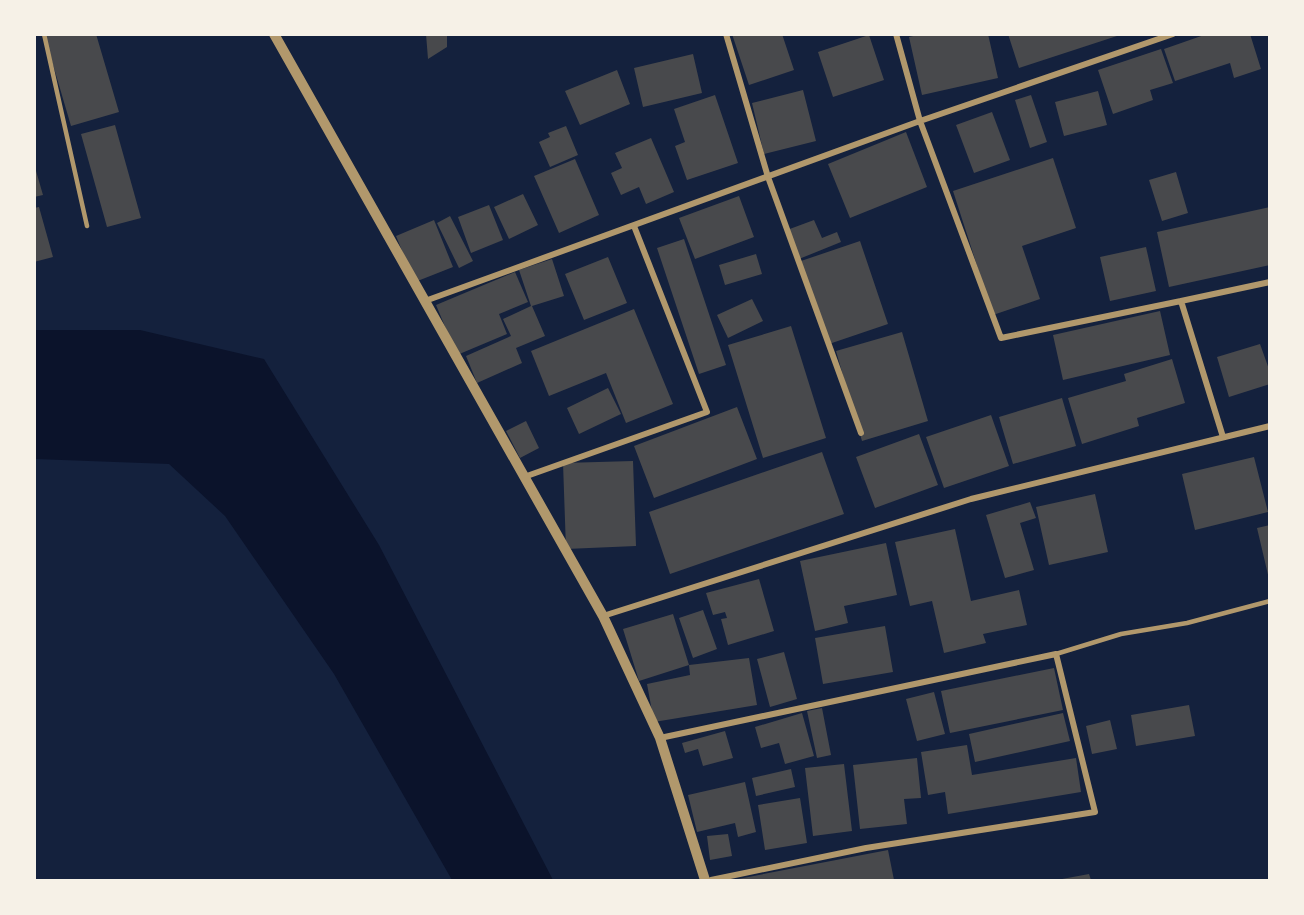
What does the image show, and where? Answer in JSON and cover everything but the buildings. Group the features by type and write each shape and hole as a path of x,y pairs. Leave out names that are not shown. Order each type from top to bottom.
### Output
{"street":[{"path":"274,34 603,616 660,738 705,880"},
{"path":"726,34 768,177 861,433"},
{"path":"896,34 920,121 1001,338 1269,282"},
{"path":"424,302 920,121 1173,34"},
{"path":"523,477 707,412 634,226"},
{"path":"1181,301 1223,437"},
{"path":"603,616 971,499 1269,426"},
{"path":"660,738 1056,654 1095,812 866,848 711,880"}],"lane":[{"path":"44,34 87,226"},
{"path":"1056,654 1121,634 1186,623 1269,601"}],"water":[{"path":"35,330 140,330 264,359 379,545 553,880 452,880 334,674 225,516 169,464 35,459"}]}
